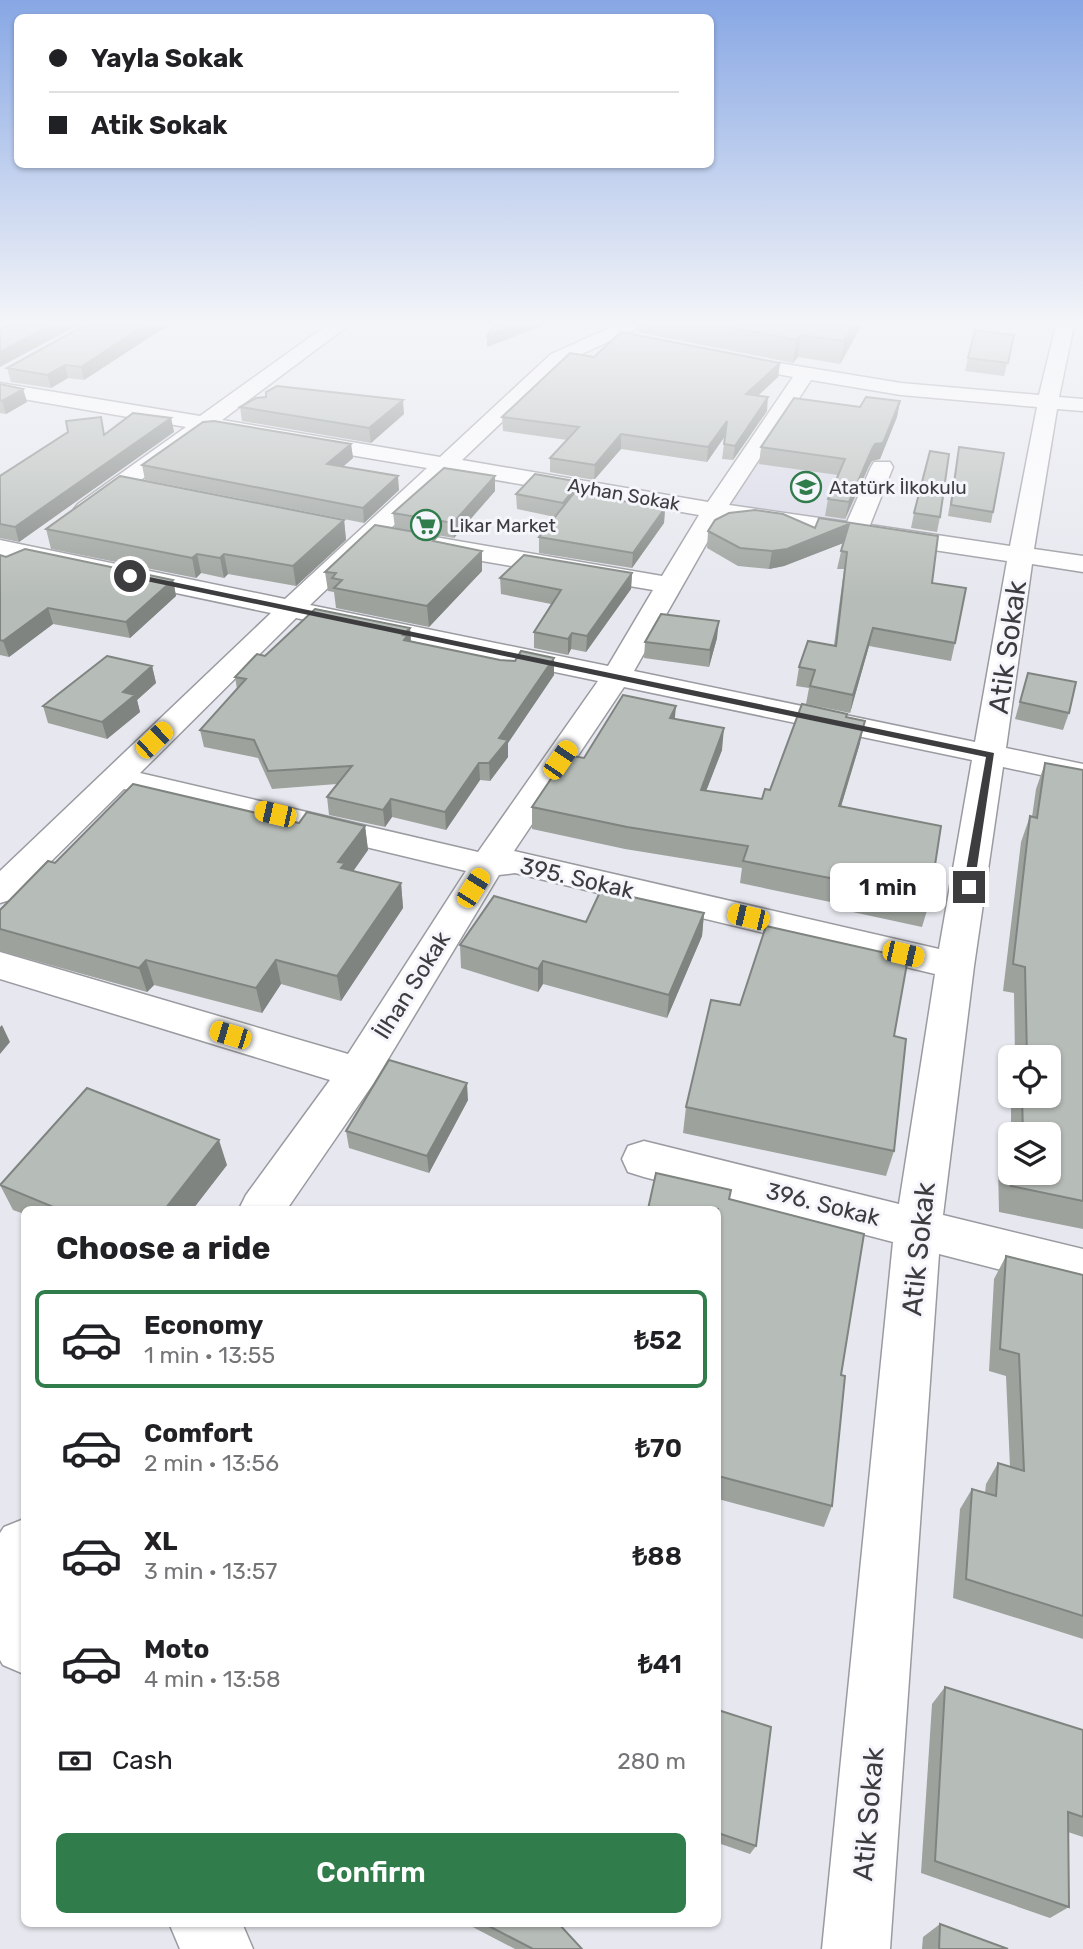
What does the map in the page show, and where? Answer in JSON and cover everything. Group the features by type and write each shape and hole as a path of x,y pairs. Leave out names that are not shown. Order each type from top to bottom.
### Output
{"street":[{"name":"Ayhan Sokak","path":"165,416 714,510 1083,564"},
{"path":"67,522 212,416"},
{"path":"0,891 289,610 495,416"},
{"name":"İlhan Sokak","path":"264,1206 358,1073 487,865 617,675 714,510 777,416"},
{"name":"Atik Sokak","path":"856,1949 918,1228 955,966 1046,416"},
{"path":"856,530 882,467"},
{"path":"121,484 148,489"},
{"path":"344,528 668,585"},
{"path":"0,570 23,546 289,610 617,675 1083,774"},
{"name":"395. Sokak","path":"116,777 487,865 514,862 955,966"},
{"path":"0,965 358,1073"},
{"name":"396. Sokak","path":"644,1158 1083,1270"},
{"path":"0,1582 21,1551"},
{"path":"0,1606 21,1639"}],"shaded area":[{"name":"Atatürk İlkokulu","path":"759,451 881,469 858,525 727,505"}],"building":[{"path":"129,416 171,418 15,527 0,524 0,476 68,432 66,421 101,417 104,435"},
{"path":"295,416 384,416 369,428"},
{"path":"755,416 735,446 724,444 727,421 708,447 621,434 595,465 550,458 579,427 502,417"},
{"path":"782,416 894,416 883,443 875,444 872,449 849,502 828,499 845,459 761,447"},
{"path":"214,421 351,444 327,464 398,476 363,508 142,465 203,422"},
{"path":"959,447 1004,453 993,512 951,505"},
{"path":"930,451 949,454 940,517 914,513"},
{"path":"444,468 495,476 453,523 393,513"},
{"path":"535,474 580,482 563,503 516,494"},
{"path":"120,476 344,520 293,566 224,554 220,558 197,554 192,558 46,529"},
{"path":"574,493 665,508 633,553 539,537"},
{"path":"755,510 783,514 815,528 819,518 938,536 932,583 966,588 955,643 873,628 853,695 810,686 815,670 799,667 808,641 836,646 847,552 841,551 849,524 787,549 772,551 740,548 708,531 715,520 729,513"},
{"path":"375,525 438,536 433,541 482,551 427,606 334,588 342,580 332,578 336,573 325,572"},
{"path":"25,549 173,580 126,622 48,608 3,641 0,640 0,555 6,557"},
{"path":"524,555 632,573 587,636 572,633 568,639 534,632 561,590 500,578"},
{"path":"315,609 410,628 403,635 407,636 404,640 500,660 515,661 521,651 554,658 499,738 508,740 489,763 479,763 445,812 391,799 383,810 327,797 352,766 268,771 254,740 200,730 246,679 235,677 257,654 265,656"},
{"path":"661,614 719,621 710,650 645,642"},
{"path":"107,656 152,666 123,692 135,695 102,722 43,706"},
{"path":"1028,673 1076,682 1069,713 1020,702"},
{"path":"623,695 676,706 670,718 724,728 701,790 762,799 765,789 770,790 802,704 865,721 839,806 941,826 929,904 839,885 840,880 743,861 748,846 627,827 532,807 567,755 584,758"},
{"path":"1045,763 1083,770 1083,1201 1011,1186 1061,1185 1061,1122 1023,1122 1022,1108 1061,1108 1061,1045 1027,1045 1025,967 1013,964 1030,816 1037,818"},
{"path":"133,784 299,823 307,812 365,826 338,862 345,863 341,868 401,883 337,976 276,960 256,988 146,960 139,968 0,929 0,910 48,861 55,863"},
{"path":"601,890 704,913 669,995 543,961 538,969 460,945 494,896 586,922"},
{"path":"766,926 908,958 894,1036 906,1039 894,1151 686,1107 711,1000 740,1005"},
{"path":"389,1060 467,1083 427,1156 346,1131"},
{"path":"87,1088 219,1140 167,1206 51,1206 0,1185"},
{"path":"656,1173 731,1190 729,1199 864,1234 841,1375 845,1376 832,1506 721,1477 721,1206 649,1206"},
{"path":"1006,1256 1083,1275 1083,1616 966,1579 972,1489 996,1496 998,1463 1024,1471 1019,1354 1000,1349"},
{"path":"945,1687 1083,1730 1083,1817 1068,1812 1069,1907 935,1861"},
{"path":"721,1711 771,1727 756,1846 721,1834"},
{"path":"940,1924 1008,1949 939,1949"},
{"path":"491,1927 562,1927 582,1949 533,1949"}],"place":[{"name":"Atatürk İlkokulu","path":"806,487"},
{"name":"Likar Market","path":"426,525"}],"route":[{"path":"130,576 617,675 991,755 969,887"}]}
